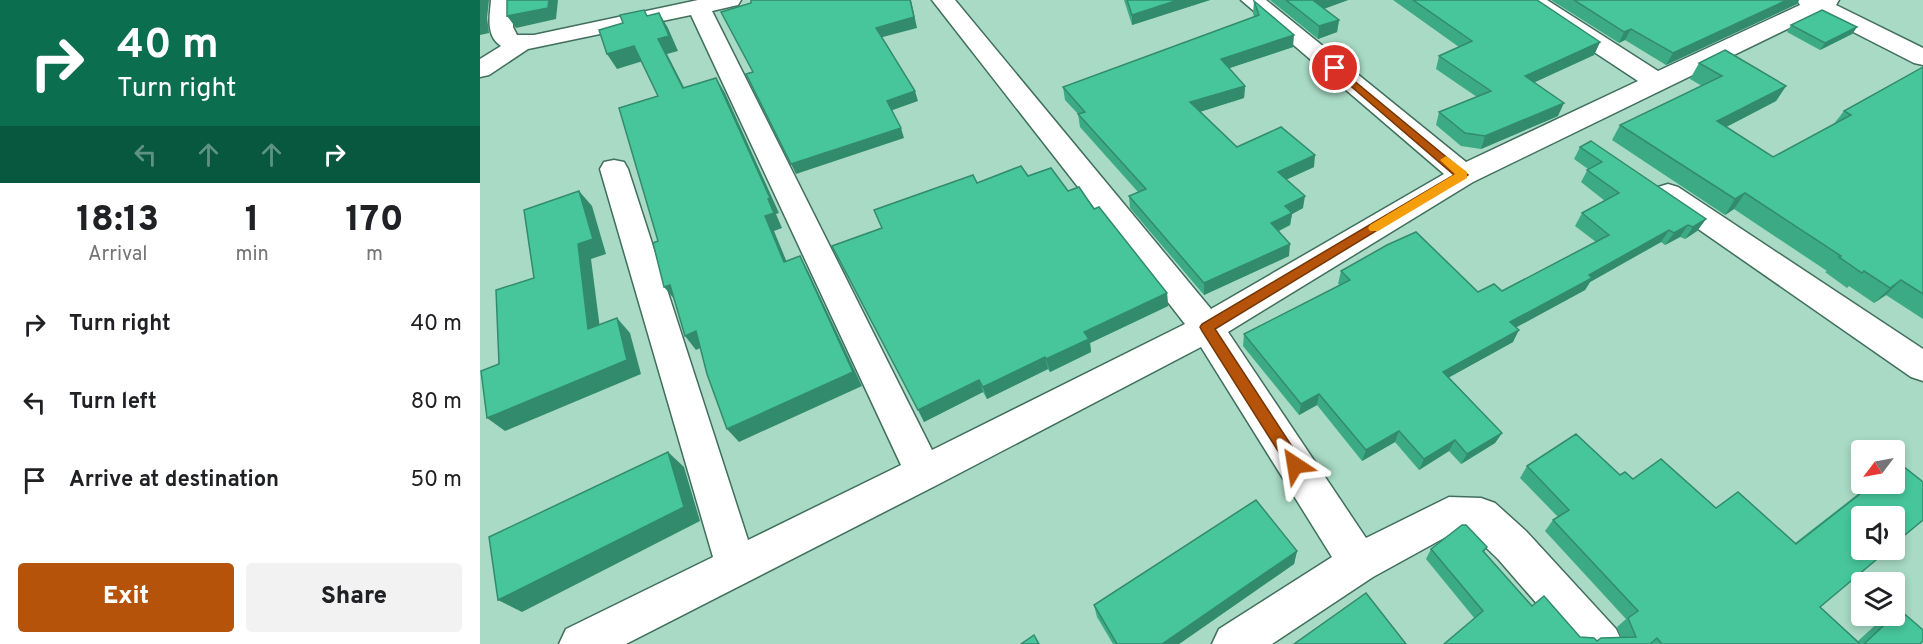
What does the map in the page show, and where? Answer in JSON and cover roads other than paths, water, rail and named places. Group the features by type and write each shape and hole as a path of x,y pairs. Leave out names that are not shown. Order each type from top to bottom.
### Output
{"street":[{"path":"502,0 501,27 505,38 521,43"},
{"path":"480,70 521,43 555,38 730,0"},
{"path":"943,0 1206,327 1359,563"},
{"path":"1252,0 1462,175"},
{"path":"1531,0 1656,81"},
{"path":"581,644 924,473 1206,327 1462,175 1568,126 1818,2 1923,58"},
{"path":"699,7 924,473"},
{"path":"1568,126 1597,146"},
{"path":"614,169 736,566"},
{"path":"1647,179 1923,367"},
{"path":"1234,644 1359,563 1449,515 1481,516 1512,545 1601,644"}]}
